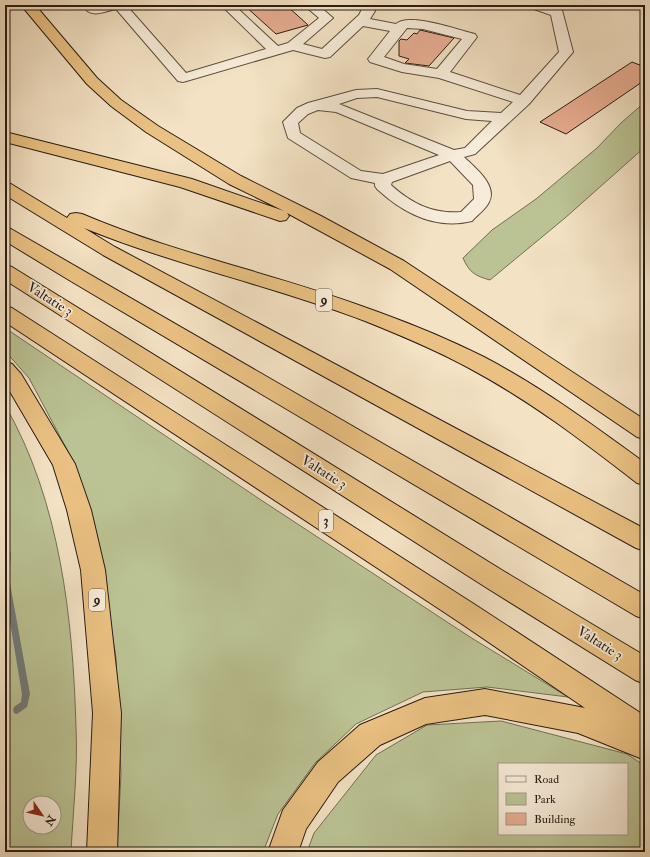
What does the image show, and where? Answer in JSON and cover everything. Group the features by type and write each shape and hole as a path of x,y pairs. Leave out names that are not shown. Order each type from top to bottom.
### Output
{"highway":[{"path":"28,5 92,81 116,103 152,129 235,180 315,220 397,265 645,431"},
{"path":"5,137 145,171 230,198 313,231 441,295"},
{"path":"5,188 109,251 645,541"},
{"name":"9","path":"25,199 56,208 97,227 325,300 426,339 476,362 519,387 645,476"},
{"path":"5,233 90,285 645,608"},
{"name":"Valtatie 3","path":"5,271 489,575 645,671"},
{"name":"3","path":"5,313 468,614 645,732"},
{"name":"9","path":"5,369 14,379 64,464 79,510 93,570 101,638 107,713 102,852"},
{"path":"283,852 294,821 328,772 370,735 425,711 485,702 579,719 645,746"}],"street":[{"path":"88,5 93,10 117,5 182,78 293,46 327,18 310,5"},
{"path":"227,5 274,51"},
{"path":"293,46 325,54 360,21 369,11 370,5"},
{"path":"505,118 466,115 377,93 356,94 322,105 304,108 290,122 293,135 357,175 384,179 453,155 470,151 524,101 566,52 556,13 535,5"},
{"path":"360,21 399,29"},
{"path":"441,74 470,36 423,25 404,24 375,59 402,68 441,74 524,101"},
{"path":"322,105 340,109 453,155 481,184 482,200 466,216 441,218 413,208 392,195 383,186 384,179"}],"green space":[{"path":"645,102 645,147 565,218 490,280 476,275 470,270 463,258 492,230 536,199 597,148 621,123"},
{"path":"5,328 261,500 470,637 568,697 487,687 423,692 356,724 315,763 278,814 263,852 117,852 121,774 116,657 93,525 72,459 29,378 5,351"},
{"path":"5,405 24,442 39,480 51,520 67,603 74,686 76,743 76,774 71,852 5,852"},
{"path":"501,721 627,754 645,766 645,852 307,852 314,833 376,755 427,725"}],"building":[{"path":"244,5 286,5 308,25 276,34"},
{"path":"420,30 454,38 429,66 405,63 409,59 399,56 399,41 401,39 407,40 414,33 417,34"},
{"path":"632,62 645,67 645,80 566,134 540,122"}],"waterway":[{"path":"5,544 8,554 6,578 26,694 24,704 17,710"}]}
